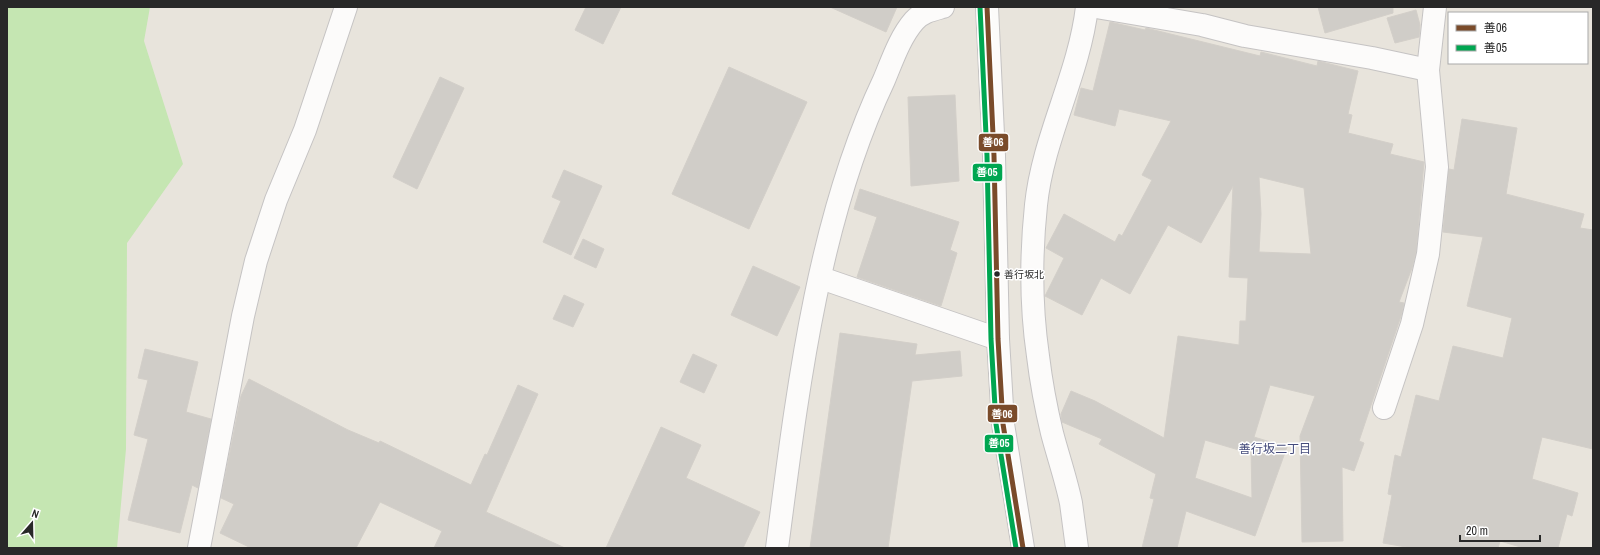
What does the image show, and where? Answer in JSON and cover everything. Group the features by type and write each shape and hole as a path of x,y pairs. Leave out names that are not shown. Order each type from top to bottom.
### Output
{"street":[{"path":"199,548 243,316 256,261 276,200 305,130 346,7"},
{"path":"777,548 800,384 821,278 851,161 868,114 902,41 914,21 926,11 943,7"},
{"path":"988,7 994,156 998,339 1003,424 1023,548"},
{"path":"1077,548 1070,502 1052,431 1038,356 1033,308 1034,243 1036,206 1041,173 1048,143 1085,29 1087,7"},
{"path":"1096,7 1202,25 1245,36 1356,55 1428,70"},
{"path":"1384,408 1412,324 1428,254 1437,167 1428,70 1435,7"},
{"path":"821,278 998,339"}],"green space":[{"path":"7,7 150,7 144,41 183,164 127,243 126,449 117,548 7,548"}],"building":[{"path":"586,7 621,7 603,44 575,30"},
{"path":"830,7 897,7 886,32"},
{"path":"1318,7 1393,7 1393,13 1325,33"},
{"path":"1416,10 1420,25 1419,37 1395,43 1387,18"},
{"path":"1110,22 1145,30 1146,28 1260,56 1261,52 1317,66 1318,61 1358,71 1348,114 1352,115 1348,133 1393,144 1390,154 1424,162 1416,252 1412,268 1399,302 1404,303 1402,313 1359,441 1364,443 1354,471 1342,467 1343,541 1302,542 1300,436 1315,396 1270,385 1254,437 1287,447 1255,536 1186,511 1177,548 1142,548 1154,499 1150,498 1156,474 1099,444 1102,439 1062,422 1061,414 1071,391 1095,401 1164,438 1178,336 1239,345 1240,321 1246,321 1248,278 1229,277 1233,186 1201,243 1168,225 1130,294 1101,278 1082,315 1045,296 1064,258 1046,248 1064,214 1115,242 1119,234 1122,236 1152,180 1142,175 1171,121 1119,109 1115,126 1074,115 1081,88 1093,91","holes":["1259,177 1304,188 1311,254 1259,252 1261,214","1205,440 1249,453 1251,450 1252,498 1195,478"]},
{"path":"729,67 807,102 749,229 672,194"},
{"path":"440,77 464,88 417,189 393,177"},
{"path":"955,95 959,181 911,186 908,97"},
{"path":"1462,119 1517,128 1506,194 1584,214 1580,228 1593,230 1593,449 1542,437 1532,479 1578,493 1572,516 1567,514 1558,548 1524,548 1500,541 1498,548 1412,548 1383,543 1392,495 1388,494 1395,455 1401,457 1416,395 1439,401 1453,346 1503,358 1512,318 1467,306 1483,237 1443,232 1449,169 1454,170"},
{"path":"564,170 602,186 571,255 543,242 561,201 552,197"},
{"path":"860,189 959,222 950,250 957,253 941,306 857,277 877,217 854,209"},
{"path":"583,239 604,249 596,268 574,258"},
{"path":"753,266 800,287 777,336 731,315"},
{"path":"564,295 584,304 573,327 553,319"},
{"path":"840,333 917,344 915,355 960,351 962,376 912,381 888,548 810,548"},
{"path":"145,349 198,362 186,412 211,419 198,488 192,485 180,533 128,520 148,439 134,435 148,380 138,378"},
{"path":"693,354 717,365 704,393 680,382"},
{"path":"249,379 348,430 379,443 380,441 471,485 485,454 487,455 518,385 538,394 486,512 565,548 434,548 442,531 380,502 356,548 251,548 220,533 234,504 221,498 241,396"},
{"path":"661,427 701,445 686,478 760,512 743,548 606,548"}],"transit line":[{"name":"善05","path":"980,7 987,156 991,339 996,424 1016,548"},
{"name":"善06","path":"987,7 994,156 998,339 1003,424 1023,548"}],"place":[{"name":"善行坂北","path":"997,274"}],"district":[{"name":"善行坂二丁目","path":"1275,449"}]}
